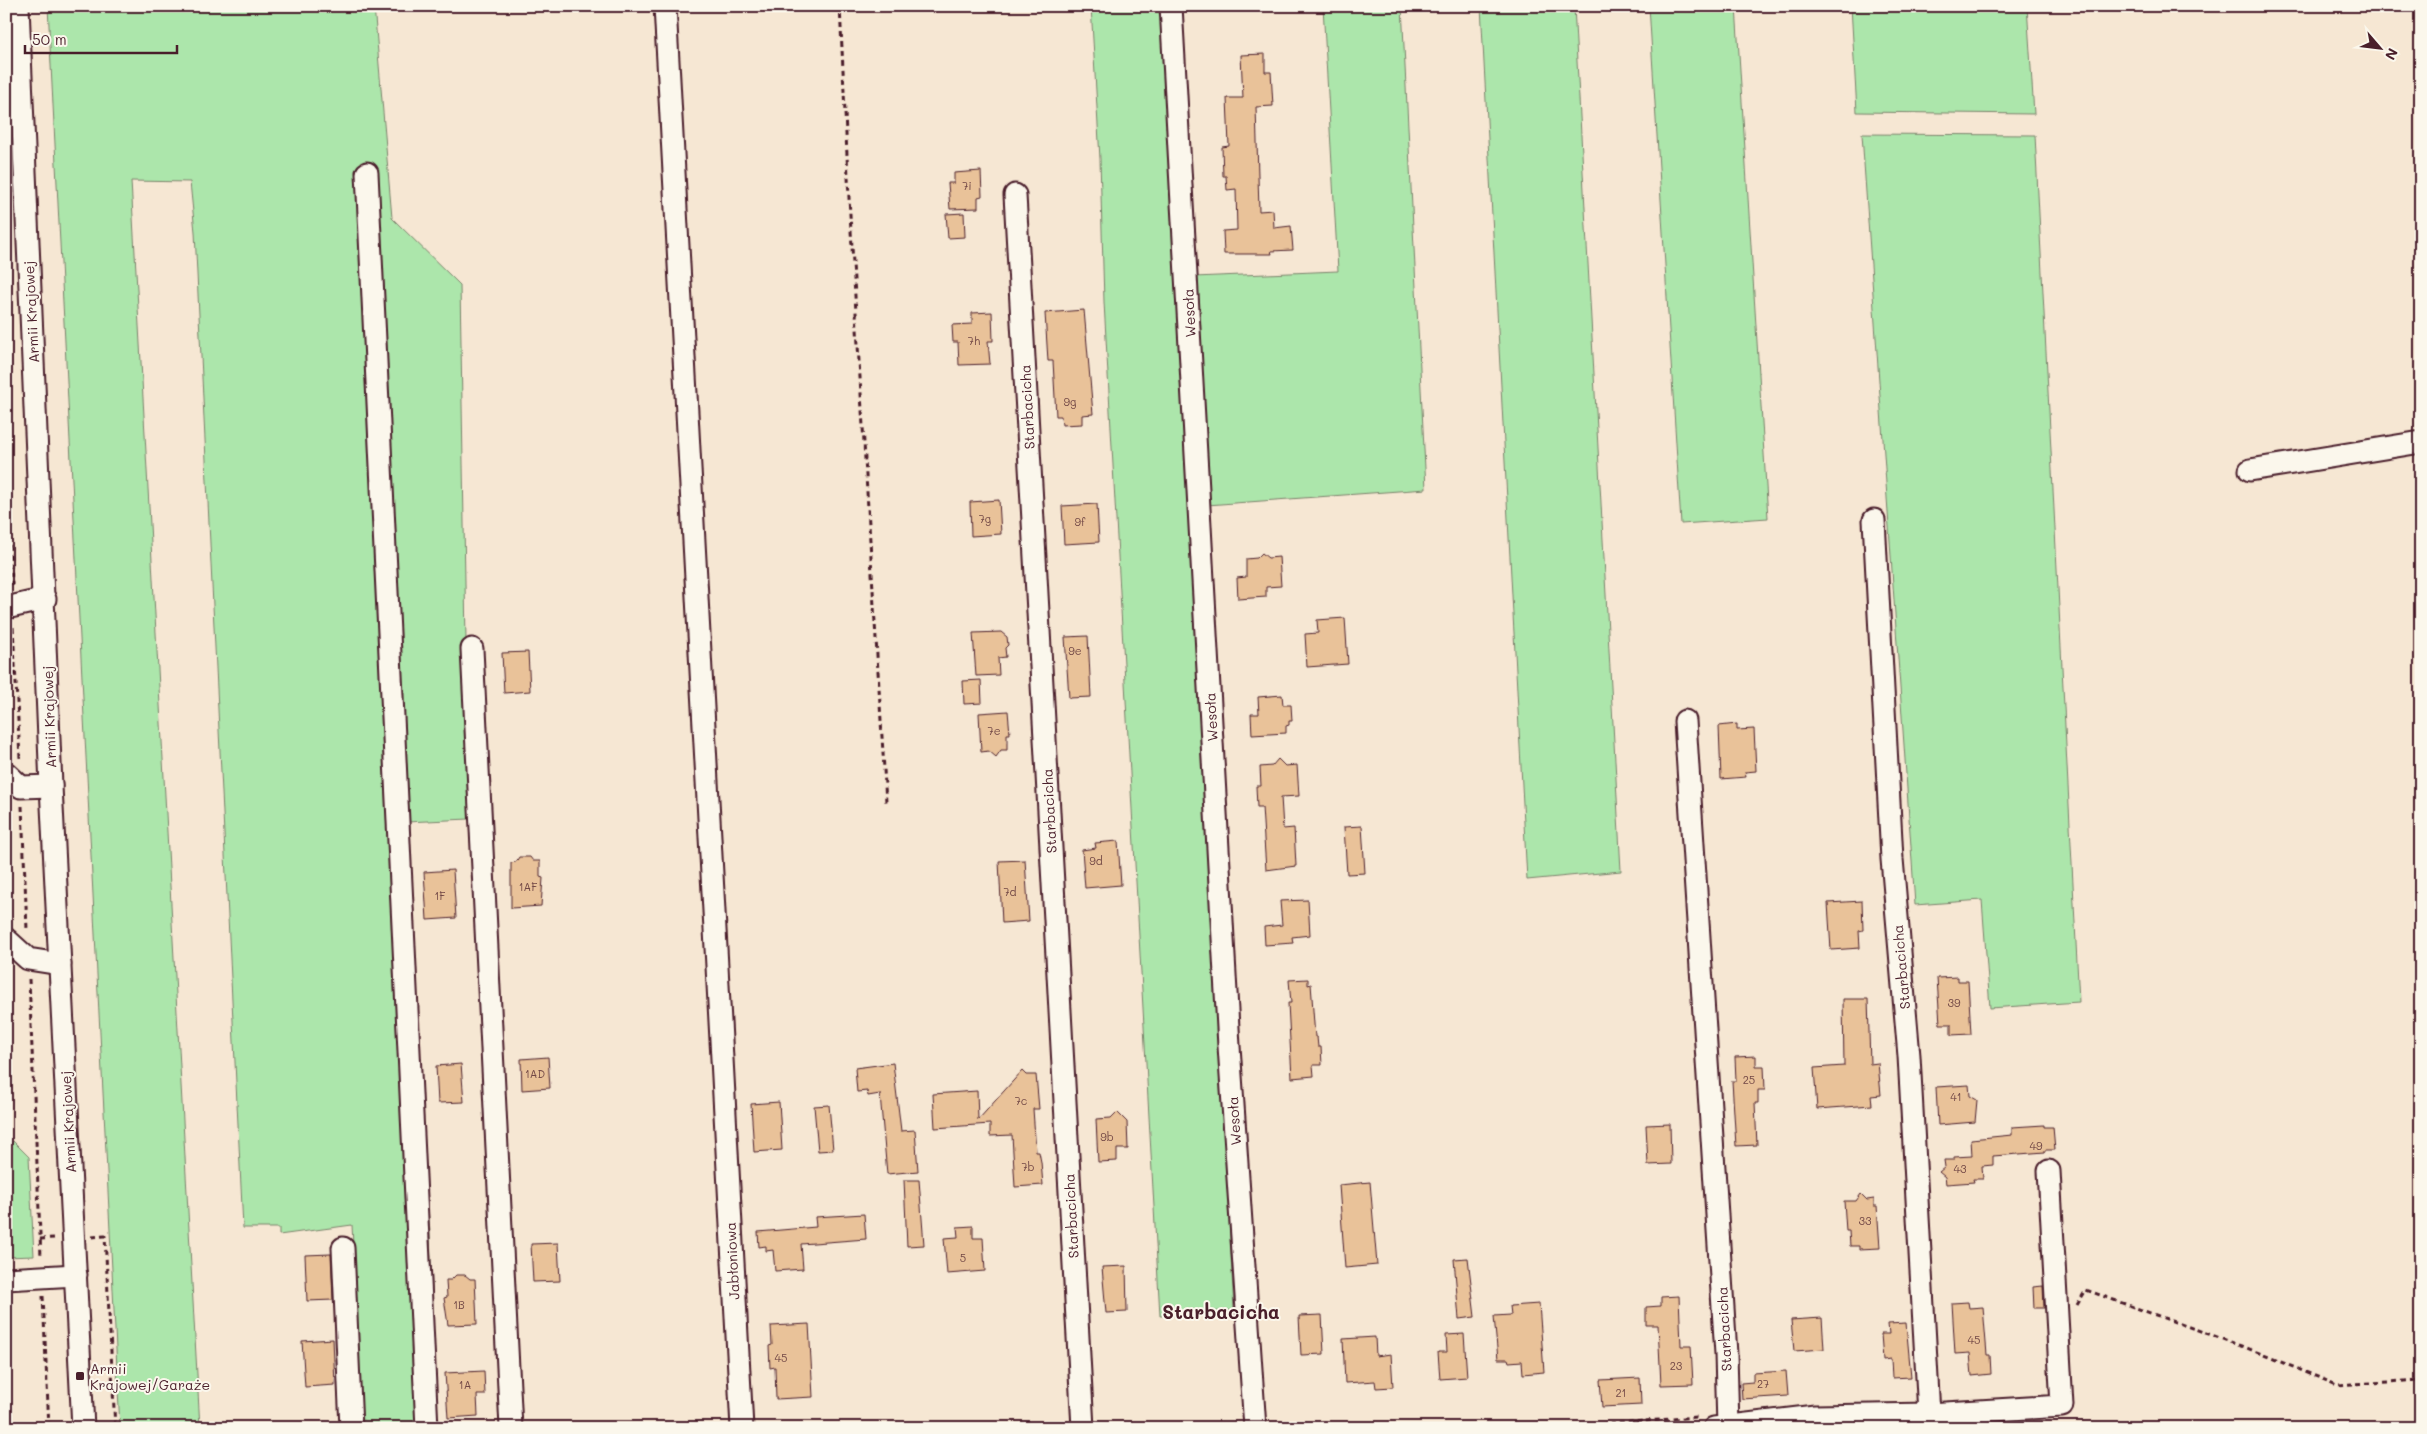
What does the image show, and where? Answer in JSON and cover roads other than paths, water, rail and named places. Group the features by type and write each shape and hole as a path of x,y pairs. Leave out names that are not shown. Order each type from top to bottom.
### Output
{"street":[{"name":"Armii Krajowej","path":"18,6 16,191 44,599 51,786 83,1428"},
{"name":"Jabłoniowa","path":"665,6 742,1428"},
{"name":"Wesoła","path":"1171,6 1228,1036 1255,1428"},
{"path":"367,173 427,1428"},
{"name":"Starbacicha","path":"1015,194 1083,1428"},
{"path":"2250,470 2421,442"},
{"name":"Starbacicha","path":"1874,520 1892,859 1908,1056 1929,1414"},
{"path":"6,608 44,599"},
{"path":"472,649 511,1428"},
{"name":"Starbacicha","path":"1685,721 1726,1354 1721,1427 1929,1414 2019,1418 2062,1406 2049,1171"},
{"path":"6,773 21,787 51,786"},
{"path":"6,939 28,959 60,964"},
{"path":"343,1248 351,1428"},
{"path":"6,1279 76,1275"}],"place":[{"name":"Armii Krajowej/Garaże","path":"80,1376"}],"district":[{"name":"Starbacicha","path":"1221,1311"}]}
